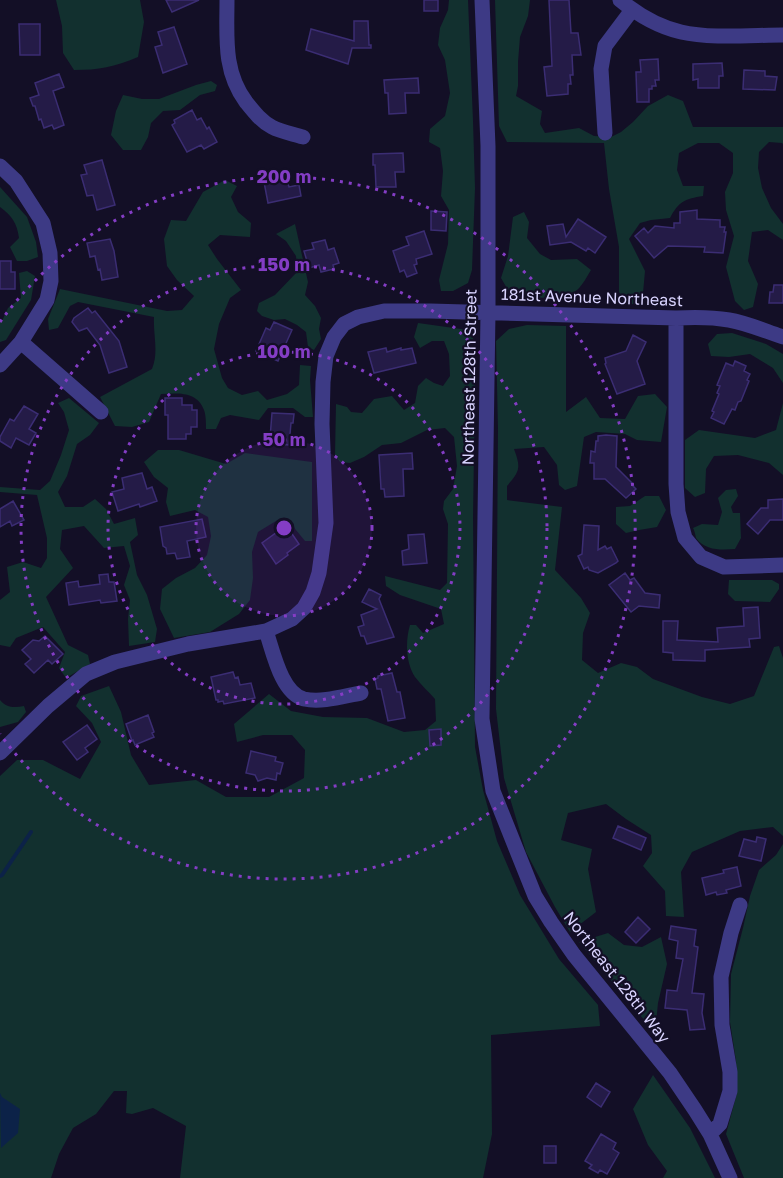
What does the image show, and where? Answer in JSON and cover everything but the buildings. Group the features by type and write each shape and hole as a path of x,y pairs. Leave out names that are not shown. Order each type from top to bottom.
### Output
{"street":[{"path":"227,0 227,54 230,73 241,95 257,117 274,128 303,137"},
{"name":"Northeast 128th Street","path":"482,0 488,146 482,719 487,753"},
{"path":"620,0 632,10 658,24 681,32 707,36 783,35"},
{"path":"605,133 601,69 605,46 632,10"},
{"path":"0,166 16,182 43,223 50,253 51,281 47,300 21,342 0,366"},
{"name":"181st Avenue Northeast","path":"266,631 292,618 304,608 313,592 319,573 326,523 322,424 323,382 326,356 334,337 344,324 358,317 384,311 430,310 699,317 727,319 783,337"},
{"path":"676,318 676,484 678,512 685,538 701,557 724,567 783,565"},
{"path":"21,342 102,412"},
{"path":"0,753 48,706 86,674 115,662 188,644 266,631 280,675 291,691 303,699 319,700 361,693"},
{"name":"Northeast 128th Way","path":"487,753 493,791 535,896 566,944 670,1073 710,1134 730,1178"},
{"path":"710,1134 720,1124 730,1091 730,1072 722,1025 721,976 730,933 740,905"}],"green space":[{"path":"56,0 140,0 144,22 138,57 106,67 74,70 63,53 62,26"},
{"path":"449,0 468,0 475,188 472,270 468,283 453,291 441,291 439,280 448,244 449,210 441,196 443,171 440,148 429,142 430,129 445,116 450,93 445,60 438,45 440,28 448,10"},
{"path":"495,0 530,0 528,16 520,37 516,96 542,111 540,124 545,133 579,128 594,136 611,137 633,122 648,106 668,95 683,101 693,127 783,127 783,144 769,142 759,152 758,168 762,188 771,208 783,224 783,240 768,230 752,232 748,261 758,284 753,307 744,310 735,301 726,267 734,236 726,210 725,192 733,173 733,153 719,143 698,143 679,153 677,170 683,186 704,186 703,196 683,202 670,218 640,223 629,239 645,271 643,293 633,304 626,304 619,292 619,247 604,143 507,142 499,126"},
{"path":"211,81 217,85 215,91 200,95 180,110 163,111 151,123 148,137 141,150 123,150 111,135 116,111 123,95 142,99 159,99"},
{"path":"225,180 237,186 231,197 238,212 251,223 250,237 220,235 208,245 241,290 230,298 219,324 214,349 222,378 228,388 242,395 258,391 267,400 287,394 299,385 300,365 311,366 313,417 305,417 293,408 268,408 259,420 230,415 221,418 216,429 206,429 205,412 197,399 186,394 161,394 149,422 132,427 115,426 100,397 152,369 155,350 154,317 78,302 70,306 58,328 49,330 48,319 60,289 167,311 182,310 194,296 177,280 167,266 164,239 171,220 186,221 203,192"},
{"path":"0,187 27,217 36,242 38,257 27,261 17,261 10,247 19,238 18,233 13,220 0,207"},
{"path":"524,212 529,222 527,238 540,254 551,260 577,259 591,270 577,290 555,297 512,297 501,278 508,256 513,217"},
{"path":"295,224 308,282 305,295 315,306 321,318 319,329 321,339 314,350 308,347 306,332 297,325 285,319 274,320 262,316 257,311 259,303 275,295 297,272 296,256 286,241 276,234"},
{"path":"27,271 35,276 31,300 6,340 0,342 0,321 8,308 21,298 19,273"},
{"path":"418,323 468,330 474,340 475,747 483,790 497,841 520,895 559,959 598,1005 600,1026 491,1035 492,1134 483,1178 180,1178 186,1126 153,1108 132,1114 126,1113 127,1091 114,1091 96,1114 73,1128 59,1154 51,1178 0,1178 0,776 17,760 43,760 80,779 101,742 92,723 76,706 81,696 109,686 121,712 131,755 149,785 196,780 226,797 269,797 304,778 305,750 292,735 263,735 237,742 234,724 269,694 291,711 323,717 367,718 404,732 425,730 436,721 435,699 417,680 412,671 408,659 407,638 410,625 416,625 423,633 444,624 441,609 400,595 386,586 385,576 440,590 447,583 448,524 443,509 444,501 453,489 457,466 454,437 445,428 427,430 401,443 382,445 350,463 340,462 335,455 336,404 347,407 351,412 362,413 374,399 392,396 404,410 415,403 418,386 426,378 443,386 450,376 449,354 444,341 432,341 420,348 414,337"},
{"path":"527,325 566,326 566,412 586,397 600,418 625,419 638,396 655,394 667,407 661,442 637,440 625,434 596,432 584,437 577,486 565,490 559,485 557,465 544,447 514,449 518,469 515,477 507,486 507,500 562,507 555,570 581,598 590,613 583,633 582,660 598,673 621,663 637,667 653,679 702,697 730,704 754,696 774,647 779,646 783,658 783,836 773,827 740,831 692,852 681,872 684,917 666,916 665,891 643,866 652,853 651,835 606,804 568,813 561,840 592,849 588,869 596,912 570,932 526,852 504,778 496,709 498,429 496,341 509,329"},
{"path":"732,333 766,344 783,354 783,383 773,368 750,354 729,357 711,356 708,344 717,334"},
{"path":"69,398 99,423 90,435 77,444 67,476 58,492 65,507 83,507 95,499 106,509 114,524 135,518 138,535 130,542 137,575 147,595 157,629 155,642 129,646 130,600 124,585 130,566 124,546 104,548 84,526 62,530 60,549 73,568 46,597 68,645 88,655 90,664 66,678 59,668 65,652 43,627 16,638 10,647 0,645 0,600 10,592 7,567 23,562 41,568 47,558 47,538 37,495 0,492 0,487 40,490 50,481 69,430 64,412 58,403"},
{"path":"783,403 783,475 769,463 738,455 714,456 706,469 705,493 695,497 685,488 685,440 699,430 755,438 776,430"},
{"path":"158,450 179,450 226,464 245,453 312,462 312,541 305,541 291,524 276,521 258,532 252,552 253,578 250,600 239,614 210,632 174,638 160,609 162,589 195,568 207,555 211,536 208,517 195,510 170,516 166,502 168,488 154,477 144,462"},
{"path":"736,489 738,496 731,507 733,513 740,513 741,538 735,549 719,549 704,545 696,538 693,528 702,524 718,525 722,512 718,498 726,490"},
{"path":"645,496 659,496 666,510 657,527 626,533 616,524 616,507 630,506"},
{"path":"729,580 772,580 779,584 779,589 770,602 735,601 728,594"},
{"path":"0,700 11,707 24,706 26,712 18,722 0,727"},
{"path":"783,844 783,1178 744,1178 726,1134 737,1093 736,1061 730,1022 731,974 750,896 759,870 776,855"},
{"path":"608,933 624,945 642,947 661,937 667,964 658,1003 655,1033 579,942"},
{"path":"653,1075 690,1128 715,1178 663,1178 667,1171 648,1145 633,1109"}],"water":[{"path":"0,1093 2,1097 20,1109 18,1133 1,1148"}],"waterway":[{"path":"0,876 31,832"}]}
